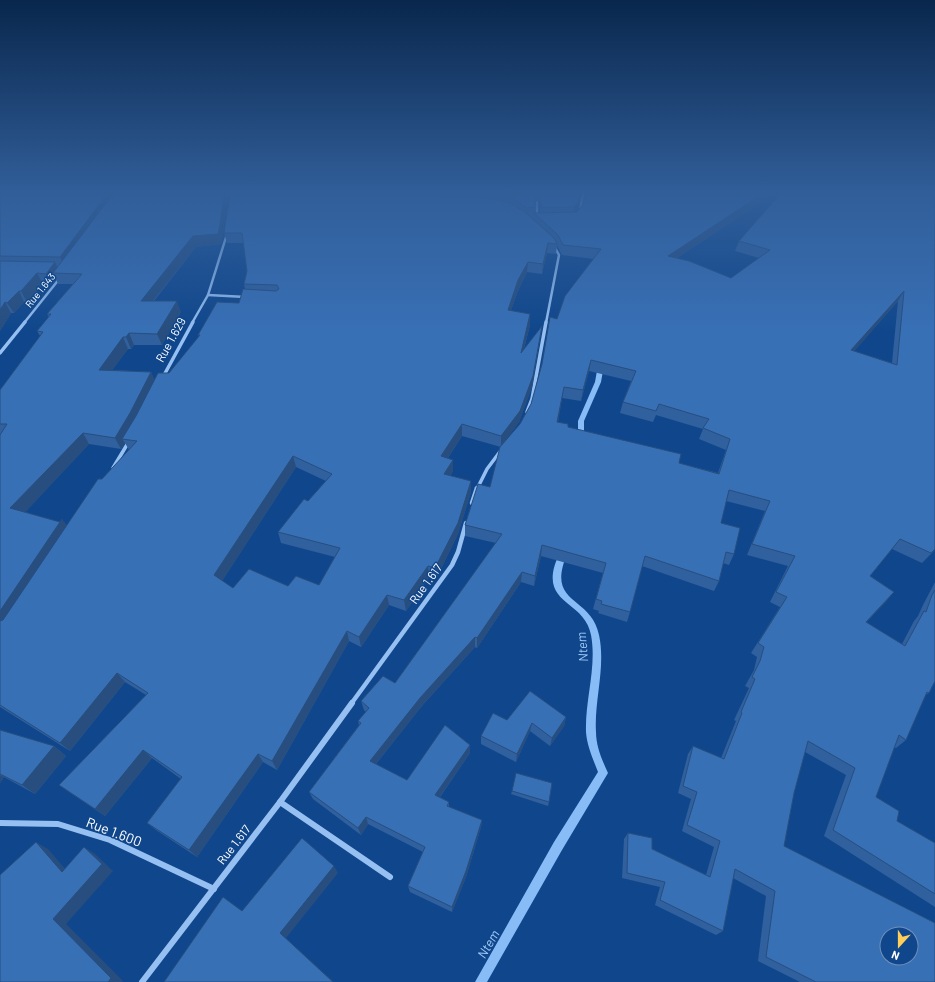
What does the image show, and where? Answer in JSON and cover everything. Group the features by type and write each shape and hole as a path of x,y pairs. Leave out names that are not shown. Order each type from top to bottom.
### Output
{"street":[{"name":"Rue 1.629","path":"160,384 208,295 225,240"},
{"path":"526,416 532,399 559,255 548,240"},
{"name":"Rue 1.643","path":"0,353 61,276"},
{"path":"208,295 248,297"},
{"path":"110,474 132,436"},
{"path":"471,507 477,485 484,471 504,447"},
{"name":"Rue 1.617","path":"142,982 280,802 452,565 458,552 469,514"},
{"path":"280,802 390,877"},
{"name":"Rue 1.600","path":"0,823 58,824 110,840 214,889"}],"building":[{"path":"0,240 73,240 60,257 0,256"},
{"path":"78,240 190,240 141,301 177,301 157,334 129,333 126,337 123,337 99,370 151,372 115,438 83,433 10,508 60,522 0,611 0,435 7,424 0,424 0,390 43,332 37,331 51,314 47,314 82,274 53,273"},
{"path":"243,240 555,240 557,244 548,243 543,264 528,262 518,280 508,310 530,314 521,353 542,326 533,376 520,411 501,436 462,424 441,456 453,460 444,474 471,481 458,523 435,568 428,566 404,600 387,595 359,637 347,631 272,761 258,754 189,850 147,823 182,777 143,750 95,809 59,785 148,693 117,673 60,743 0,705 0,621 3,620 98,479 102,479 137,441 122,439 136,416 158,373 169,373 200,335 198,335 217,302 239,303 243,289 276,291 279,289 277,285 244,284 247,271","holes":["293,456 332,474 308,501 304,499 278,532 340,548 319,585 296,576 288,586 249,569 233,588 214,575"]},
{"path":"560,240 693,240 668,256 689,261 731,278 770,250 739,241 740,240 935,240 935,549 931,553 900,539 870,576 894,592 866,622 905,646 924,611 926,612 935,590 935,681 929,693 927,692 906,740 899,735 876,797 899,811 897,821 935,843 935,894 833,830 855,768 808,741 794,793 784,846 935,923 935,982 816,982 766,957 775,891 735,869 723,931 660,900 665,882 627,873 628,833 652,838 652,849 710,877 720,841 687,825 697,792 683,786 693,746 724,759 755,679 752,677 760,661 764,647 758,643 787,597 776,592 795,556 752,544 770,501 729,490 721,523 740,528 734,554 726,552 719,581 645,556 630,612 601,604 602,601 596,599 606,563 542,545 535,576 522,572 477,638 475,637 420,698 370,761 407,780 445,725 470,745 435,795 449,802 447,806 482,820 466,871 452,907 408,886 425,847 366,817 358,828 309,792 361,723 358,721 369,708 361,701 383,676 395,683 502,534 465,525 478,484 490,487 500,447 520,424 531,404 542,364 550,317 557,319 565,296 601,249 563,245","holes":["904,291 897,365 851,350","591,360 636,371 623,402 656,411 659,404 709,419 703,428 730,439 719,474 679,463 681,454 568,427 568,424 557,422 564,387 583,390"]},
{"path":"0,261 55,262 46,274 37,273 21,291 19,291 7,303 5,302 0,310"},
{"path":"530,691 566,717 552,738 532,723 517,754 481,736 493,713 507,720"},
{"path":"0,730 54,746 22,785 0,774"},
{"path":"516,773 552,783 549,802 512,791"},
{"path":"302,838 334,866 280,933 333,982 164,982 223,897 242,911"},
{"path":"36,842 62,872 84,847 102,864 53,919 111,978 108,982 0,982 0,875"}],"waterway":[{"name":"Ntem","path":"581,439 581,421 598,382 601,365"},
{"name":"Ntem","path":"481,982 558,846 603,773 594,750 591,732 597,645 592,625 587,617 559,590 557,574 564,552"}]}
